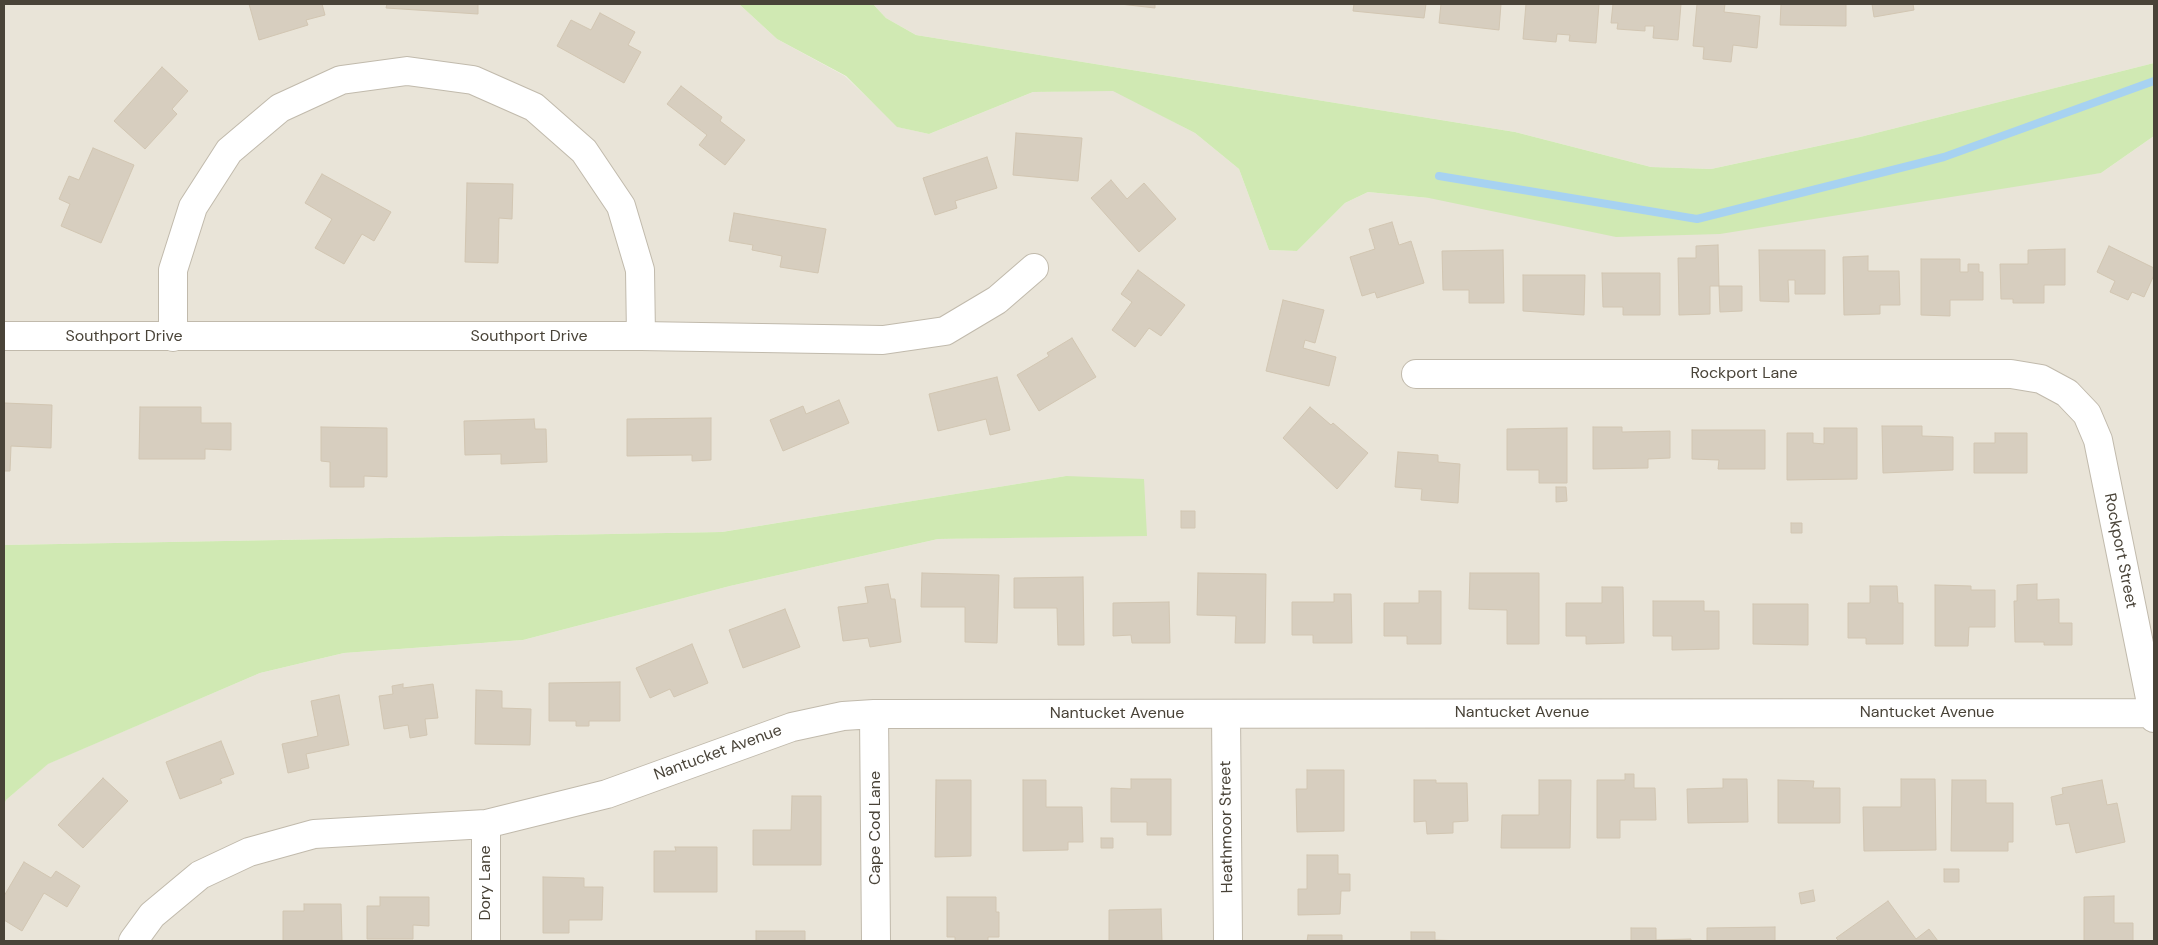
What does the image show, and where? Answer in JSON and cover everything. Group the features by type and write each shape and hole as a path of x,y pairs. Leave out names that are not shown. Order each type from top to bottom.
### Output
{"street":[{"path":"173,337 174,270 184,234 193,207 229,151 280,108 341,80 407,71 473,80 534,107 584,151 621,206 640,270 641,336"},
{"name":"Southport Drive","path":"4,336 641,336 883,340 945,331 997,300 1034,268"},
{"name":"Rockport Lane","path":"1416,374 2011,374 2041,379 2067,393"},
{"name":"Rockport Street","path":"2067,393 2087,414 2098,440 2154,715"},
{"name":"Nantucket Avenue","path":"133,941 152,915 200,875 249,852 314,834 486,824 607,794 792,727 843,716 874,714 2154,715"},
{"name":"Cape Cod Lane","path":"874,714 876,941"},
{"name":"Heathmoor Street","path":"1226,714 1228,941"},
{"name":"Dory Lane","path":"486,824 486,941"}],"shaded area":[{"path":"4,4 739,4 777,39 845,76 898,127 929,134 1033,92 1113,90 1195,133 1239,169 1269,250 1297,251 1345,203 1368,192 1429,198 2101,173 2154,136 2154,941 4,941 4,806 6,800 47,764 260,673 344,653 523,640 730,586 938,539 1147,535 1066,476 722,532 4,545"},
{"path":"873,4 2154,4 2154,63 1860,137 1711,169 1651,167 1515,132 916,35 886,18"}],"green space":[{"path":"739,4 873,4 886,18 916,35 1515,132 1651,167 1711,169 1860,137 2154,63 2154,136 2101,173 1720,234 1616,237 1429,198 1368,192 1345,203 1297,251 1269,250 1239,169 1195,133 1113,91 1033,92 929,134 897,127 846,76 777,39"},
{"path":"1066,476 1144,479 1147,536 938,539 730,586 523,640 344,653 260,673 48,764 6,800 4,806 4,545 722,532"}],"building":[{"path":"249,4 322,4 325,15 306,20 308,25 259,40"},
{"path":"387,4 478,4 478,14 386,8"},
{"path":"1120,4 1155,4 1155,8"},
{"path":"1354,4 1426,4 1424,18 1353,11"},
{"path":"1441,4 1501,4 1499,30 1439,23"},
{"path":"1526,4 1599,4 1596,43 1569,41 1570,35 1557,34 1556,42 1523,39"},
{"path":"1613,4 1681,4 1678,40 1653,38 1654,26 1645,26 1645,31 1617,29 1618,23 1611,23"},
{"path":"1697,4 1725,4 1724,12 1760,16 1757,48 1733,45 1731,62 1703,59 1704,47 1693,46"},
{"path":"1781,4 1846,4 1846,26 1780,25"},
{"path":"1872,4 1913,4 1914,10 1874,17"},
{"path":"600,13 635,32 628,45 641,52 624,83 557,46 571,20 591,30"},
{"path":"162,67 188,91 172,109 177,114 145,149 114,121"},
{"path":"681,86 722,117 720,121 745,140 725,165 699,145 707,135 667,104"},
{"path":"1016,133 1082,138 1078,181 1013,175"},
{"path":"93,148 134,165 101,243 61,226 70,204 59,199 69,176 79,180"},
{"path":"987,157 997,188 955,201 957,208 935,215 923,178"},
{"path":"322,174 391,212 374,241 362,234 344,264 315,248 332,219 305,203"},
{"path":"1111,180 1127,199 1144,183 1176,219 1139,252 1091,198"},
{"path":"467,183 513,184 512,219 499,218 498,263 465,262"},
{"path":"734,213 826,229 818,273 780,267 782,256 752,250 753,245 729,241"},
{"path":"1392,222 1399,245 1411,241 1424,283 1377,298 1375,292 1362,296 1350,257 1375,249 1369,229"},
{"path":"1718,245 1719,286 1710,286 1710,314 1679,315 1678,258 1696,258 1696,246"},
{"path":"2109,246 2154,268 2154,275 2144,297 2132,292 2128,300 2110,292 2115,281 2097,272"},
{"path":"2065,249 2065,285 2044,285 2044,303 2013,303 2013,299 2001,299 2000,264 2028,264 2028,250"},
{"path":"1503,250 1504,303 1469,303 1469,290 1443,290 1442,251"},
{"path":"1759,250 1825,250 1825,294 1795,294 1795,280 1788,280 1789,302 1760,301"},
{"path":"1868,256 1868,271 1899,271 1900,305 1880,305 1880,314 1844,315 1843,257"},
{"path":"1921,259 1960,259 1960,272 1968,272 1968,264 1979,264 1979,272 1983,272 1983,300 1950,300 1950,316 1921,315"},
{"path":"1138,270 1185,305 1161,336 1149,328 1135,347 1112,330 1132,302 1121,294"},
{"path":"1602,273 1660,273 1660,315 1623,315 1623,307 1603,307"},
{"path":"1523,275 1585,275 1584,315 1523,311"},
{"path":"1719,286 1742,286 1742,311 1720,312"},
{"path":"1283,300 1324,310 1315,343 1305,340 1303,348 1336,357 1329,386 1266,371"},
{"path":"1072,338 1096,377 1039,411 1017,375 1049,356 1047,353"},
{"path":"997,377 1010,430 990,435 986,419 938,431 929,394"},
{"path":"839,400 849,423 783,451 770,420 803,406 806,414"},
{"path":"4,403 52,405 51,448 11,446 10,471 4,471"},
{"path":"140,407 201,407 201,423 231,423 231,450 205,449 205,459 139,459"},
{"path":"1310,407 1331,425 1333,423 1368,453 1337,489 1283,438"},
{"path":"711,418 711,460 692,461 692,455 627,456 627,419"},
{"path":"534,419 535,429 546,429 547,462 501,464 501,454 465,455 464,421"},
{"path":"1882,426 1922,426 1922,436 1953,437 1953,470 1883,473"},
{"path":"321,427 387,428 387,477 364,476 364,487 330,487 330,462 321,461"},
{"path":"1593,427 1622,427 1622,432 1670,431 1670,458 1648,459 1648,468 1593,469"},
{"path":"1567,428 1567,483 1539,483 1539,470 1507,470 1507,429"},
{"path":"1824,428 1857,428 1857,479 1787,480 1787,433 1813,433 1813,443 1824,444"},
{"path":"1692,430 1765,430 1765,469 1718,469 1719,460 1692,459"},
{"path":"1995,433 2027,433 2027,473 1974,473 1974,443 1995,443"},
{"path":"1398,452 1438,455 1438,462 1460,464 1458,503 1421,500 1422,489 1395,487"},
{"path":"1556,487 1566,487 1567,501 1556,502"},
{"path":"1181,511 1195,511 1195,528 1181,528"},
{"path":"1791,523 1802,523 1802,533 1791,533"},
{"path":"922,573 999,575 997,643 965,642 965,607 921,607"},
{"path":"1198,573 1266,574 1265,643 1235,643 1236,616 1197,615"},
{"path":"1470,573 1539,573 1539,644 1507,644 1507,610 1469,609"},
{"path":"1083,577 1084,645 1058,645 1057,608 1014,608 1014,578"},
{"path":"888,584 891,599 895,599 901,642 870,647 868,638 843,641 838,607 868,603 865,587"},
{"path":"2037,584 2037,600 2059,599 2059,623 2072,623 2072,645 2044,645 2044,642 2015,642 2014,601 2017,601 2017,585"},
{"path":"1935,585 1971,586 1971,590 1995,590 1995,627 1969,627 1968,646 1935,646"},
{"path":"1870,586 1897,586 1898,603 1903,603 1903,644 1866,644 1866,638 1848,638 1848,603 1870,603"},
{"path":"1602,587 1623,587 1624,643 1586,644 1586,636 1566,636 1566,603 1602,603"},
{"path":"1419,591 1441,591 1441,644 1407,644 1407,636 1384,636 1384,603 1419,603"},
{"path":"1334,594 1351,594 1352,643 1313,643 1313,635 1292,635 1292,602 1334,602"},
{"path":"1653,601 1704,601 1704,611 1719,611 1719,649 1672,650 1672,636 1653,636"},
{"path":"1169,602 1170,643 1132,643 1131,635 1113,636 1113,603"},
{"path":"1753,604 1808,604 1808,645 1753,644"},
{"path":"785,609 800,647 743,668 729,630"},
{"path":"692,644 708,683 674,697 670,689 650,698 636,668"},
{"path":"620,682 620,721 589,721 589,726 576,726 576,721 549,721 549,683"},
{"path":"403,684 403,688 433,684 438,718 425,719 427,735 410,738 408,725 384,729 379,696 393,694 392,686"},
{"path":"476,690 502,691 502,708 531,709 530,745 475,744"},
{"path":"339,695 349,745 306,754 309,768 288,773 282,744 318,736 311,701"},
{"path":"221,741 234,774 220,779 222,783 180,799 166,762"},
{"path":"1307,770 1344,770 1344,831 1297,832 1296,789 1307,789"},
{"path":"1625,774 1634,774 1634,788 1655,788 1656,820 1620,820 1620,838 1597,838 1597,780 1625,780"},
{"path":"103,778 128,801 83,848 58,825"},
{"path":"1131,779 1171,779 1171,835 1147,835 1147,822 1111,822 1111,788 1131,789"},
{"path":"1723,779 1747,779 1748,822 1688,823 1687,789 1723,788"},
{"path":"1901,779 1935,779 1936,850 1864,851 1863,807 1901,807"},
{"path":"936,780 971,780 971,856 935,857"},
{"path":"1023,780 1046,780 1046,807 1082,807 1083,842 1068,842 1068,850 1023,851"},
{"path":"1414,780 1436,780 1436,783 1467,783 1468,821 1453,822 1453,833 1427,834 1426,821 1414,822"},
{"path":"1539,780 1571,780 1570,848 1501,848 1502,815 1539,815"},
{"path":"1778,780 1814,781 1813,788 1840,788 1840,823 1778,823"},
{"path":"1952,780 1986,780 1986,803 2013,803 2013,842 2008,842 2008,851 1951,851"},
{"path":"2102,780 2107,805 2117,803 2125,842 2076,853 2069,823 2056,825 2051,797 2063,794 2062,788"},
{"path":"792,796 821,796 821,865 753,865 753,830 791,830"},
{"path":"1101,838 1113,838 1113,848 1101,848"},
{"path":"675,847 717,847 717,892 654,892 654,851 676,851"},
{"path":"1307,855 1338,855 1338,874 1350,874 1350,891 1341,891 1340,914 1298,915 1298,889 1307,889"},
{"path":"24,862 51,878 56,871 80,886 67,907 44,893 22,931 4,920 4,896"},
{"path":"1944,869 1959,869 1959,882 1944,882"},
{"path":"543,877 584,878 584,887 603,887 602,920 569,920 569,933 543,933"},
{"path":"1813,890 1815,901 1801,904 1799,893"},
{"path":"2114,896 2114,923 2133,923 2133,941 2084,941 2084,897"},
{"path":"380,897 429,897 429,926 413,925 413,939 367,939 367,906 380,906"},
{"path":"947,897 996,897 996,912 999,912 999,937 988,937 988,941 955,941 955,937 947,937"},
{"path":"1888,901 1916,939 1929,929 1938,941 1839,941 1836,938"},
{"path":"304,904 341,904 342,941 283,941 283,911 304,911"},
{"path":"1161,909 1162,941 1109,941 1109,910"},
{"path":"1775,927 1775,941 1707,941 1707,928"},
{"path":"1631,928 1656,928 1656,940 1691,939 1691,941 1631,941"},
{"path":"756,931 805,931 805,941 756,941"},
{"path":"1411,932 1435,932 1435,940 1463,941 1411,941"},
{"path":"1308,935 1342,935 1342,941 1307,941"}],"waterway":[{"path":"1439,176 1697,219 1944,157 2154,81"}]}
